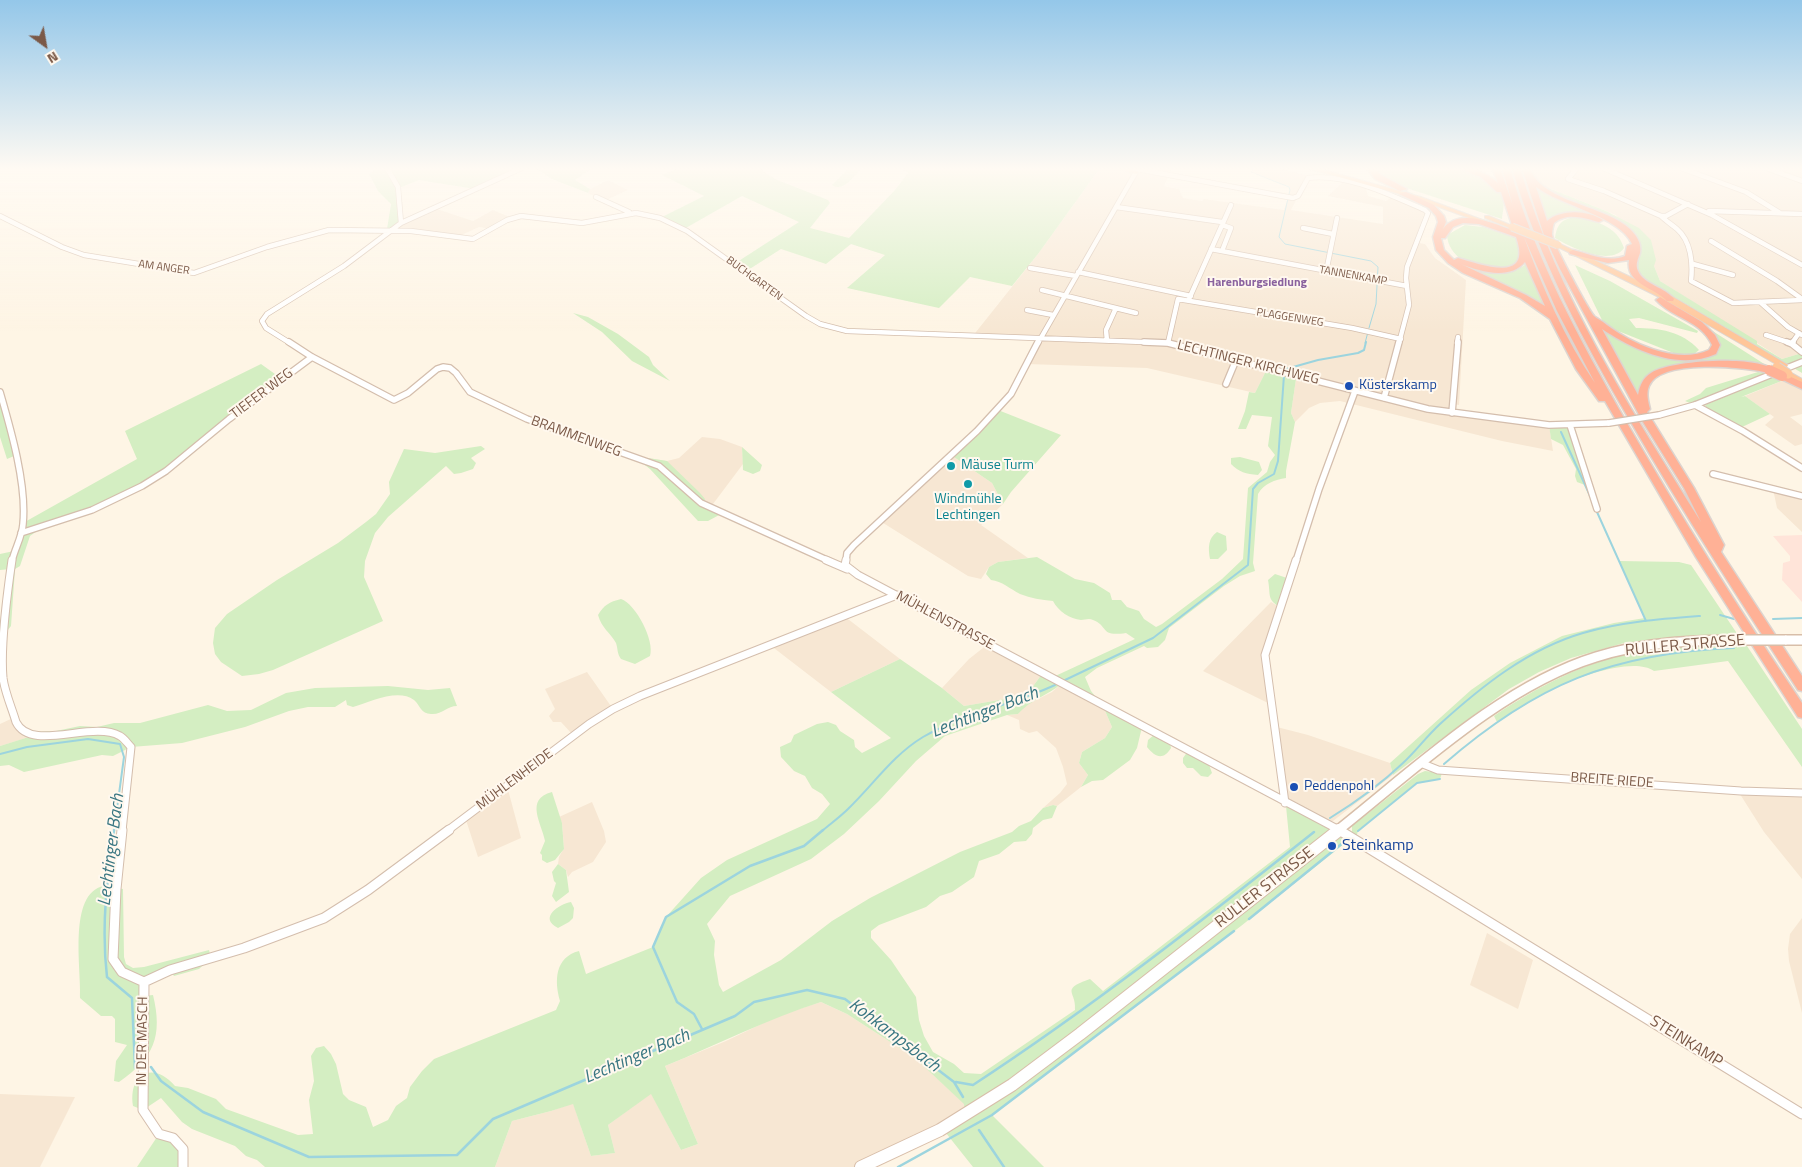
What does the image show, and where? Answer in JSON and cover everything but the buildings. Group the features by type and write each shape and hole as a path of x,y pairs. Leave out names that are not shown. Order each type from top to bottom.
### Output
{"highway":[{"path":"1442,222 1437,242 1443,253 1450,260 1472,275 1529,298 1543,308 1556,322"},
{"path":"1458,222 1450,225 1443,233 1442,238 1447,252 1452,257 1471,266 1490,270 1506,270 1518,265 1524,258 1523,250 1525,247"},
{"path":"1482,222 1515,231"},
{"path":"1490,222 1559,249 1660,300 1716,330 1776,367 1794,373 1802,385"},
{"path":"1515,222 1535,275 1556,322 1581,369 1609,409 1619,416"},
{"path":"1524,222 1546,276 1577,339 1619,416 1721,588 1802,713"},
{"path":"1535,222 1589,340 1630,412 1717,555 1802,686"},
{"path":"1544,222 1548,235 1588,313 1648,422 1689,488 1719,545 1717,555"},
{"path":"1548,235 1550,232 1550,222"},
{"path":"1559,249 1602,260 1619,260 1628,256 1631,245 1624,234 1612,225 1603,222"},
{"path":"1614,222 1625,230 1637,244 1637,253 1632,264 1634,272 1642,281 1776,367 1794,373"},
{"path":"1573,252 1670,299"},
{"path":"1588,313 1607,330 1667,355 1691,359 1704,357 1713,352 1716,345 1712,335 1696,322 1660,300"},
{"path":"1648,422 1649,418 1643,403 1642,390 1647,381 1657,373 1681,367 1731,363 1776,367"}],"main road":[{"name":"RULLER STRASSE","path":"861,1167 942,1128 1001,1092 1130,995 1423,764 1516,694 1546,677 1579,662 1622,650 1657,645 1742,640 1802,640"}],"street":[{"name":"AM ANGER","path":"13,222 62,247 84,255 194,273 267,247 322,231 339,229 391,231"},
{"name":"BUCHGARTEN","path":"391,231 428,233 472,239 502,222"},
{"name":"BUCHGARTEN","path":"669,222 687,231 792,307 820,324 847,331 877,334 1040,339"},
{"path":"850,571 845,565 847,553 1003,404 1011,394 1053,315 1107,222"},
{"path":"1212,222 1231,228 1222,252"},
{"path":"1326,272 1336,222"},
{"path":"1384,398 1409,305 1407,267 1424,222"},
{"path":"1669,222 1679,231 1693,264 1691,281 1707,291 1733,303 1802,300"},
{"path":"1726,222 1802,265"},
{"path":"391,231 401,223"},
{"path":"1189,298 1222,224"},
{"path":"1303,228 1333,234"},
{"name":"TIEFER WEG","path":"22,533 72,518 126,494 157,477 248,404 312,357 271,332 262,321 344,266 391,231"},
{"path":"1710,241 1777,281 1802,300"},
{"name":"TANNENKAMP","path":"1210,250 1407,286"},
{"path":"1693,264 1734,275"},
{"path":"1030,268 1077,274"},
{"name":"PLAGGENWEG","path":"1077,274 1189,298 1401,339"},
{"path":"1042,290 1136,312"},
{"name":"PLAGGENWEG","path":"1168,343 1178,299 1189,298"},
{"path":"1760,302 1788,327 1800,334 1792,344"},
{"path":"1107,341 1106,330 1116,308"},
{"path":"1028,310 1053,315"},
{"path":"1766,334 1792,344 1802,352"},
{"path":"1452,413 1458,337"},
{"name":"LECHTINGER KIRCHWEG","path":"1040,339 1168,343 1355,391 1452,413 1549,425 1609,423 1659,416 1695,405 1802,362"},
{"name":"BRAMMENWEG","path":"312,357 394,400 401,398 412,390 434,370 443,367 450,368 460,376 463,384 470,392 527,418 659,466 701,503 710,508 850,571"},
{"path":"1226,384 1236,360"},
{"path":"1285,803 1265,655 1320,489 1355,391"},
{"name":"IN DER MASCH","path":"0,392 19,477 23,523 22,533 14,551 4,622 3,676 18,726 24,733 33,736 45,736 96,730 119,736 127,741 131,747 116,889 113,959 117,969 127,976 144,982 143,1110 159,1134 173,1138 183,1149 183,1167"},
{"path":"1695,405 1744,431 1802,468"},
{"path":"1570,425 1597,509"},
{"path":"1713,474 1802,496"},
{"name":"MÜHLENSTRASSE","path":"850,571 1339,830"},
{"name":"MÜHLENHEIDE","path":"144,982 170,970 244,948 324,918 391,874 573,735 613,709 640,696 897,595"},
{"name":"BREITE RIEDE","path":"1423,764 1438,770 1741,791 1802,792"},
{"name":"STEINKAMP","path":"1339,830 1802,1114"}],"shaded area":[{"path":"407,222 504,222 492,229 479,227 457,237 395,229"},
{"path":"1061,222 1383,224 1383,222 1421,222 1414,242 1425,244 1435,258 1466,280 1459,405 1453,404 1452,413 1549,425 1553,451 1502,441 1340,401 1320,403 1309,408 1295,422 1291,413 1296,379 1266,371 1255,393 1147,368 1027,364 1039,339 972,337"},
{"path":"1622,222 1802,222 1802,353 1782,359 1660,281 1654,266"},
{"path":"1784,380 1802,390 1802,414 1790,417 1802,426 1802,444 1795,446 1765,425 1774,417 1745,396"},
{"path":"702,437 720,439 742,447 743,464 710,508 648,458 667,461 679,458"},
{"path":"951,455 992,483 1003,504 981,525 1028,558 998,562 989,567 981,579 968,576 880,521"},
{"path":"1773,489 1802,496 1802,532 1777,508"},
{"path":"1802,535 1802,602 1782,580 1783,563 1790,561 1790,556 1773,536"},
{"path":"1271,602 1281,608 1265,655 1270,704 1203,671"},
{"path":"844,616 900,659 831,692 770,645"},
{"path":"988,644 1042,674 1031,689 1011,698 964,706 942,688 969,659"},
{"path":"587,672 613,709 573,735 561,722 553,722 549,716 555,709 545,689"},
{"path":"1061,684 1103,706 1112,727 1105,738 1082,752 1079,763 1088,775 1081,787 1057,806 1053,805 1043,808 1067,784 1056,748 1037,731 1029,733 1020,729 1019,720 1007,715 1018,714 1026,705 1052,692"},
{"path":"15,717 33,736 0,746 0,724"},
{"path":"1273,726 1308,735 1390,763 1393,775 1333,821 1325,821 1286,802"},
{"path":"507,786 521,838 478,857 465,817"},
{"path":"1738,791 1802,793 1802,879 1764,832"},
{"path":"592,802 604,831 606,842 593,862 572,872 568,877 566,870 558,864 559,857 564,848 562,823 559,817"},
{"path":"1802,918 1802,1013 1789,961 1788,949 1790,934"},
{"path":"1487,933 1533,960 1518,1009 1470,985"},
{"path":"821,1002 847,1014 915,1058 965,1104 965,1116 861,1167 495,1167 512,1121 573,1103 591,1156 615,1153 608,1125 651,1093 681,1150 698,1144 665,1066 726,1041 780,1015"},
{"path":"0,1094 75,1097 40,1167 0,1167"}],"green space":[{"path":"388,222 401,222 395,229 387,229"},
{"path":"670,222 695,222 684,229"},
{"path":"798,222 814,222 810,228 849,238 864,222 1061,222 1012,286 970,277 939,308 847,288 885,255 851,244 826,264 781,249 745,272 734,264"},
{"path":"1596,222 1604,225 1616,234 1624,248 1610,256 1590,254 1555,238 1561,223"},
{"path":"1613,222 1628,222 1639,228 1651,240 1656,260 1654,266 1660,281 1757,341 1757,344 1782,359 1802,353 1802,373 1642,278 1636,268 1640,249 1636,239"},
{"path":"1465,225 1483,227 1516,238 1520,249 1520,260 1499,268 1476,266 1465,261 1456,255 1450,246 1447,235"},
{"path":"1459,263 1493,273 1510,272 1526,264 1547,309 1531,297"},
{"path":"1575,265 1610,281 1698,331 1697,333 1639,318 1629,319 1636,328 1670,332 1685,339 1699,350 1694,354 1676,354 1608,327 1602,320"},
{"path":"573,313 588,317 618,334 649,357 653,365 670,381 632,361 602,332"},
{"path":"1599,327 1658,354 1690,360 1704,359 1718,353 1720,345 1711,330 1769,367 1725,362 1655,371 1639,395"},
{"path":"261,364 282,379 184,457 126,494 41,528 30,536 20,566 15,569 11,626 3,636 11,569 0,570 0,554 14,551 23,523 137,459 125,431"},
{"path":"1266,371 1296,379 1291,413 1295,422 1286,478 1267,485 1258,494 1253,563 1255,571 1240,576 1224,586 1169,628 1165,640 1158,647 1147,648 1144,646 1097,668 1085,677 1091,691 1103,706 1061,684 1028,705 1018,714 1007,715 945,736 916,761 879,801 844,834 811,859 730,896 707,924 715,941 714,955 719,985 723,992 781,960 832,921 870,898 960,852 1012,832 1019,826 1031,821 1043,808 1053,805 1057,806 1052,818 1043,820 1033,828 1032,834 1026,841 1014,842 999,854 979,861 974,877 952,892 940,896 926,907 879,925 871,931 871,938 891,960 916,997 919,1020 924,1036 933,1052 954,1064 964,1073 981,1074 1075,1010 1072,989 1075,986 1090,979 1103,991 1290,847 1286,806 1349,840 1241,926 992,1115 1044,1167 973,1167 942,1128 965,1116 964,1104 915,1058 847,1014 821,1002 762,1024 665,1066 698,1144 681,1150 651,1094 608,1125 615,1153 591,1156 573,1104 512,1121 495,1167 265,1167 257,1160 246,1156 235,1146 192,1129 182,1122 161,1098 143,1110 133,1106 134,1085 144,1074 151,1072 167,1078 175,1086 188,1088 216,1099 226,1109 298,1135 313,1134 309,1100 314,1081 311,1056 316,1048 324,1046 336,1064 343,1094 349,1100 366,1107 373,1127 388,1120 396,1106 407,1098 410,1087 422,1071 434,1059 556,1010 560,1001 557,986 558,971 561,964 571,954 579,951 586,974 653,947 666,917 701,878 727,860 817,819 830,804 822,794 812,788 805,776 794,771 781,757 780,747 791,742 794,735 817,724 828,722 836,725 840,731 854,740 855,747 862,753 891,738 831,692 900,659 964,706 1011,698 1031,689 1042,674 1051,678 1135,639 1126,633 1112,634 1092,619 1081,620 1069,616 1061,611 1053,601 1024,595 991,580 986,574 989,567 998,562 1037,557 1075,579 1094,583 1110,593 1112,600 1121,600 1127,607 1139,611 1144,619 1156,627 1222,579 1243,559 1248,488 1267,472 1270,462 1275,455 1268,446 1272,417 1252,415 1246,429 1238,429 1245,411 1249,392 1255,393"},
{"path":"1758,372 1766,373 1695,405 1685,401 1700,394 1706,388"},
{"path":"1775,376 1784,380 1741,397 1745,396 1770,414 1742,427 1716,416 1705,405"},
{"path":"4,404 14,456 7,459 0,437 0,406"},
{"path":"998,410 1061,435 1011,492 1003,504 992,483 951,455"},
{"path":"1549,425 1570,425 1594,504 1585,485 1577,482 1575,476 1576,469 1563,445 1551,439"},
{"path":"481,446 485,449 471,458 476,463 473,469 454,474 446,466 388,517 375,533 365,561 364,577 383,621 273,670 259,674 242,676 221,662 215,654 213,643 215,628 227,614 277,580 338,543 376,514 390,494 389,482 404,449 435,453"},
{"path":"742,447 762,465 760,471 753,474 743,470"},
{"path":"1240,457 1259,462 1262,470 1258,475 1240,471 1231,464 1231,458"},
{"path":"648,458 667,461 700,493 705,499 704,504 721,514 708,521 698,521 650,469 637,459"},
{"path":"1217,532 1226,536 1227,550 1218,559 1210,559 1209,544"},
{"path":"1619,561 1679,562 1691,565 1738,635 1683,637 1624,643 1571,658 1539,672 1509,689 1393,775 1390,763 1471,690 1510,663 1562,636 1614,623 1645,618"},
{"path":"1275,574 1290,579 1281,608 1273,602 1270,596 1268,580"},
{"path":"621,599 627,602 638,615 650,641 650,656 635,664 621,659 614,639 602,624 598,615 607,604"},
{"path":"1705,646 1747,646 1802,729 1802,767 1728,661 1654,671 1645,667 1634,666 1608,669 1561,685 1497,722 1494,716 1527,695 1562,677 1617,656 1664,649"},
{"path":"388,686 428,690 450,688 457,706 435,714 428,714 414,700 400,695 384,697 353,707 347,705 346,700 335,707 308,707 289,711 245,727 182,743 131,747 113,756 102,755 24,772 9,765 0,766 0,746 32,736 34,732 56,731 80,726 97,727 114,723 140,723 208,705 227,711 251,710 286,693 315,688"},
{"path":"1103,706 1142,727 1137,748 1130,760 1103,780 1092,781 1081,787 1088,775 1079,763 1082,752 1105,738 1112,727"},
{"path":"1155,734 1170,742 1171,748 1165,755 1156,755 1147,747 1148,740"},
{"path":"1188,751 1208,762 1212,773 1208,777 1201,776 1193,768 1187,768 1183,763 1183,758"},
{"path":"1425,771 1442,773 1440,779 1417,783 1358,831 1356,838 1352,834 1352,826 1418,774"},
{"path":"552,792 562,823 564,849 555,860 547,863 542,860 540,853 545,841 537,813 537,806 539,800 544,795"},
{"path":"558,864 566,870 569,892 556,902 552,896 556,883 552,872"},
{"path":"104,886 123,889 124,957 126,964 133,968 144,967 209,950 211,958 199,969 174,976 170,970 144,982 144,996 153,995 157,1023 156,1034 148,1055 131,1073 119,1082 114,1081 116,1061 127,1045 115,1042 115,1019 112,1016 101,1016 80,998 79,934 81,917 85,903 92,892"},
{"path":"571,902 574,908 573,918 558,928 552,924 550,916 552,912 556,908"},
{"path":"159,1134 183,1149 183,1167 137,1167"}],"waterway":[{"name":"Lechtinger Bach","path":"1282,222 1279,237 1285,244 1371,261 1378,267 1376,304 1369,328"},
{"name":"Lechtinger Bach","path":"1365,343 1368,332"},
{"name":"Lechtinger Bach","path":"1286,369 1318,360 1358,353 1364,350 1366,342"},
{"name":"Lechtinger Bach","path":"1063,681 1153,638 1248,565 1253,489 1258,483 1274,474 1278,461 1284,375"},
{"path":"1561,432 1591,498"},
{"path":"1597,512 1646,621"},
{"path":"1720,615 1734,619"},
{"path":"1330,818 1386,778 1435,729 1489,683 1543,649 1597,629 1700,616"},
{"path":"1773,619 1802,618"},
{"path":"1444,764 1478,736 1511,713 1544,693 1578,678 1613,666 1650,657 1690,651 1734,648"},
{"name":"Lechtinger Bach","path":"822,831 848,809 902,752 923,737 972,715 1055,685"},
{"name":"Lechtinger Bach","path":"0,754 27,747 88,739 120,744 124,757 114,831"},
{"path":"1358,831 1417,783 1440,779"},
{"name":"Lechtinger Bach","path":"114,830 106,903 105,958 107,977 132,998 135,1068"},
{"name":"Lechtinger Bach","path":"702,1029 694,1014 677,1002 653,947 666,917 750,866 804,846 823,830"},
{"path":"956,1082 973,1085 1061,1025 1189,930 1314,832"},
{"path":"1249,919 1344,842 1354,844"},
{"path":"898,1167 992,1115 1234,931"},
{"name":"Lechtinger Bach","path":"151,1067 161,1081 203,1112 309,1157 457,1155 493,1119 735,1016 754,1002 807,990 845,999 954,1082 963,1097"},
{"name":"Kohkampsbach","path":"979,1130 1004,1167"}],"place":[{"name":"Küsterskamp","path":"1349,386"},
{"name":"Mäuse Turm","path":"951,466"},
{"name":"Windmühle Lechtingen","path":"968,484"},
{"name":"Peddenpohl","path":"1294,787"},
{"name":"Steinkamp","path":"1332,846"}],"district":[{"name":"Harenburgsiedlung","path":"1257,283"}]}
